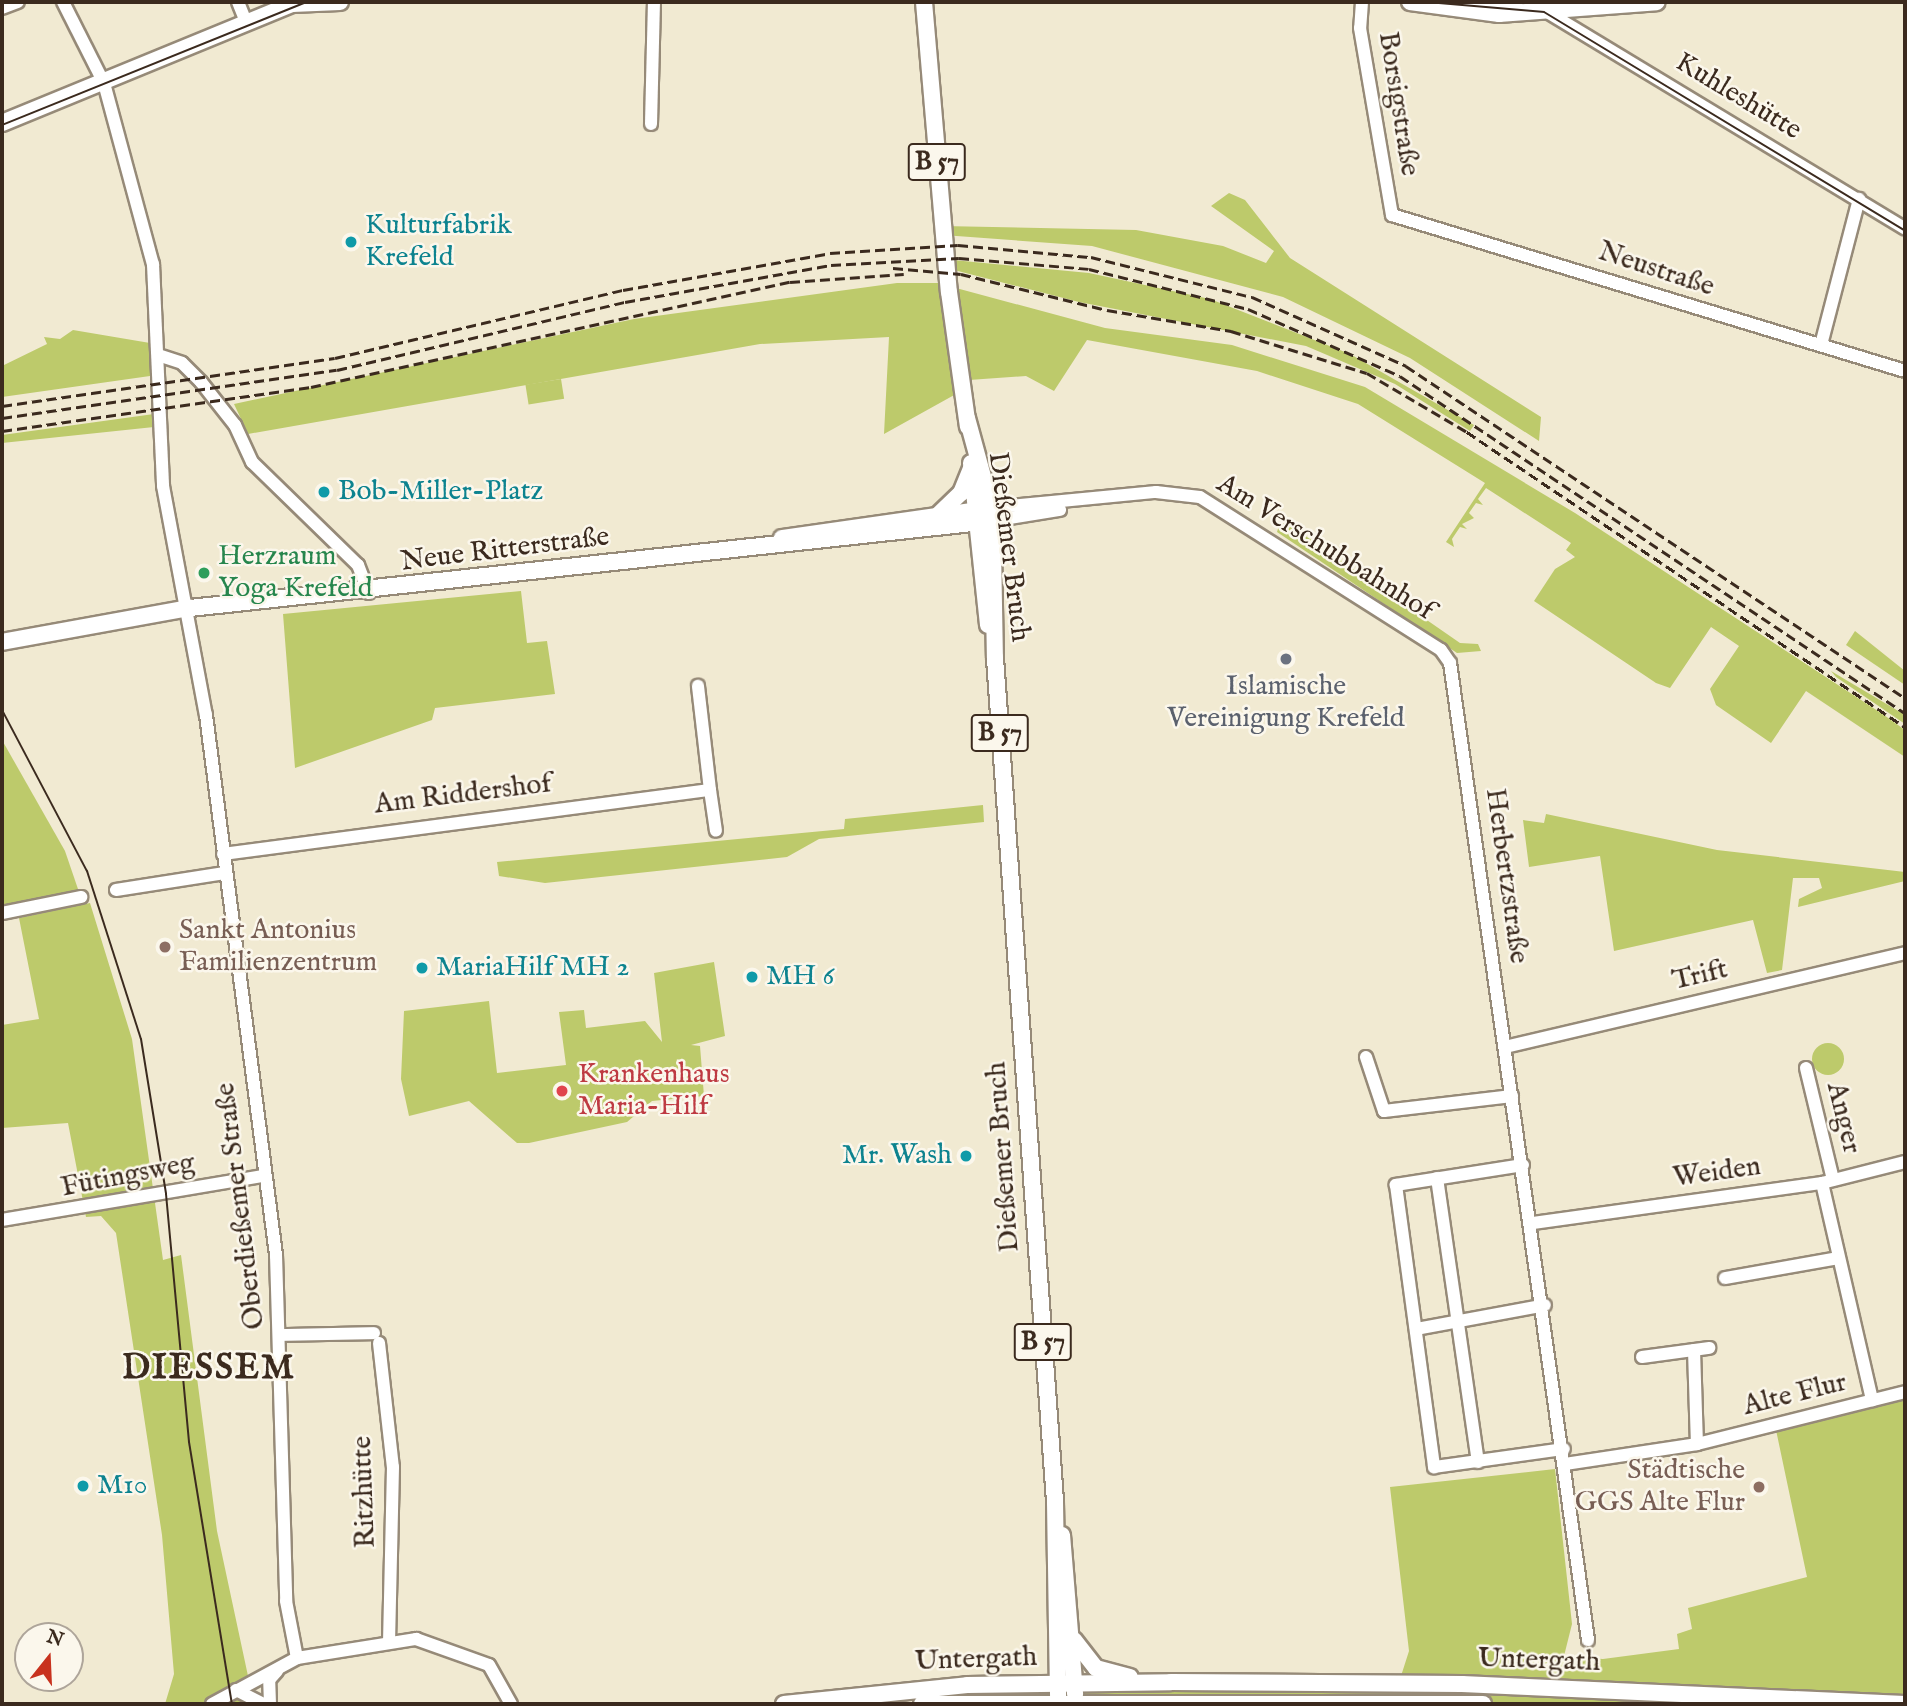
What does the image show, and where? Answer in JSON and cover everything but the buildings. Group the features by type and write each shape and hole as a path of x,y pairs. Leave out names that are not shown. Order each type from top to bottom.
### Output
{"main road":[{"path":"2,123 104,83 246,19 295,3 340,2"},
{"name":"Dießemer Bruch","path":"916,2 930,96 971,466 984,516"},
{"name":"Dießemer Bruch","path":"924,2 930,96"},
{"path":"1410,2 1460,13 1544,10 1565,4 1657,2"},
{"path":"1474,2 1515,2"},
{"name":"Dießemer Bruch","path":"967,418 984,516 1055,1502 1073,1639 1075,1696"},
{"path":"939,514 961,493 971,466"},
{"name":"Neue Ritterstraße","path":"742,548 939,514 984,516"},
{"name":"Neue Ritterstraße","path":"2,642 190,608 369,593 984,516"},
{"name":"Dießemer Bruch","path":"1055,1502 1057,1696"},
{"name":"Untergath","path":"1073,1639 1097,1668 1171,1682"},
{"name":"Untergath","path":"1075,1696 1171,1682 1462,1684 1769,1702 1905,1704"},
{"name":"Untergath","path":"783,1704 903,1689 1057,1696 1483,1704"},
{"name":"Untergath","path":"922,1704 1057,1696"}],"street":[{"path":"2,8 18,2"},
{"name":"Oberdießemer Straße","path":"63,2 104,83 147,231 158,355 163,486 190,608 223,854 281,1335 286,1601 297,1658"},
{"path":"238,2 246,19"},
{"path":"651,124 653,2"},
{"name":"Borsigstraße","path":"1362,2 1360,28 1392,215"},
{"path":"1565,4 1596,40"},
{"name":"Kuhleshütte","path":"1544,10 1905,229"},
{"path":"1822,341 1859,200"},
{"name":"Neustraße","path":"1392,215 1701,311 1822,341 1905,370"},
{"path":"158,355 182,363 201,382 235,425 253,462 358,565 369,593"},
{"name":"Am Verschubbahnhof","path":"984,516 1177,491 1200,497 1441,650 1450,663"},
{"name":"Herbertzstraße","path":"1450,663 1545,1305 1588,1640"},
{"path":"698,686 716,831"},
{"name":"Am Riddershof","path":"223,854 710,790"},
{"path":"116,890 225,873"},
{"path":"2,913 81,897"},
{"name":"Trift","path":"1506,1047 1905,953"},
{"path":"1366,1057 1384,1111 1512,1096"},
{"name":"Anger","path":"1806,1068 1838,1258 1872,1400"},
{"name":"Weiden","path":"1533,1223 1827,1182 1905,1162"},
{"path":"1523,1165 1396,1185 1434,1467 1564,1448"},
{"name":"Fütingsweg","path":"2,1220 263,1176"},
{"path":"1437,1178 1478,1462"},
{"path":"1726,1278 1838,1258"},
{"path":"1416,1329 1457,1319 1545,1305"},
{"name":"Ritzhütte","path":"281,1335 377,1338 393,1467 389,1640"},
{"path":"1642,1357 1709,1348"},
{"name":"Alte Flur","path":"1694,1350 1697,1444"},
{"name":"Alte Flur","path":"1566,1464 1697,1444 1905,1392"},
{"path":"212,1704 297,1658 389,1640 426,1641 468,1653 489,1665 510,1704"},
{"path":"270,1704 269,1680 277,1671"},
{"path":"236,1690 264,1704"}],"green space":[{"path":"1229,193 1245,200 1290,258 1541,417 1539,441 1410,358 1283,297 1092,246 943,235 942,226 1136,230 1223,246 1266,263 1274,251 1211,206"},
{"path":"953,260 1089,273 1210,299 1350,354 1474,425 1470,431 1395,384 1306,346 1079,302 954,270"},
{"path":"897,283 938,283 956,394 884,434 889,337 760,344 248,434 234,404 634,319"},
{"path":"956,288 1105,328 1232,345 1365,387 1575,513 1884,715 1905,730 1905,757 1806,691 1771,743 1716,705 1710,689 1739,646 1711,627 1670,688 1656,683 1534,601 1555,569 1575,557 1566,550 1571,543 1486,488 1478,499 1483,505 1476,503 1469,513 1474,518 1462,524 1467,529 1460,527 1452,539 1454,547 1446,542 1485,483 1358,404 1257,371 1087,340 1054,391 1026,376 969,380"},
{"path":"73,330 150,343 150,376 2,397 2,366 47,344 44,337 60,339"},
{"path":"561,379 564,399 529,404 525,385"},
{"path":"154,414 154,427 2,443 2,435"},
{"path":"1281,519 1460,643 1478,644 1481,651 1457,653 1277,532"},
{"path":"521,591 527,643 547,641 555,694 435,708 432,720 295,768 283,614"},
{"path":"1855,631 1905,671 1905,685 1846,645"},
{"path":"1831,671 1905,715 1905,724 1836,677"},
{"path":"2,740 65,851 79,892 2,905"},
{"path":"983,805 984,822 819,839 787,857 545,883 499,876 497,862 844,829 845,819"},
{"path":"1546,814 1717,850 1905,872 1905,881 1798,907 1799,899 1822,888 1819,878 1793,878 1782,970 1767,973 1753,920 1614,951 1600,856 1529,867 1523,820 1544,823"},
{"path":"90,903 132,1039 163,1260 181,1255 217,1531 254,1704 165,1704 174,1674 162,1535 116,1233 101,1216 86,1217 68,1123 2,1128 2,1025 39,1019 19,918"},
{"path":"714,962 725,1036 691,1045 700,1046 704,1096 652,1101 627,1122 529,1143 517,1143 469,1101 409,1116 401,1079 404,1011 489,1001 497,1073 566,1065 559,1012 584,1010 586,1028 645,1021 662,1042 654,973"},
{"path":"1828,1043 1839,1048 1844,1059 1839,1070 1828,1075 1817,1070 1812,1059 1817,1048"},
{"path":"1905,1399 1905,1704 1085,1704 1077,1676 1401,1676 1409,1651 1390,1487 1555,1469 1572,1624 1564,1656 1603,1659 1679,1649 1677,1634 1692,1629 1688,1608 1807,1577 1776,1430"}],"tram line":[{"path":"2,125 306,2"},
{"path":"1428,2 1544,12 1905,231"},
{"path":"2,710 87,871 141,1039 166,1194 189,1442 232,1704"}],"railway":[{"path":"2,406 335,358 623,290 830,253 958,245 1091,257 1252,297 1406,366 1905,698"},
{"path":"2,418 337,370 625,302 831,265 959,258 1089,269 1248,309 1400,376 1905,713"},
{"path":"893,268 961,274 1107,310 1231,331 1367,373 1467,432 1905,727"},
{"path":"2,431 311,387 790,282 904,274"}],"place":[{"name":"Kulturfabrik Krefeld","path":"351,242"},
{"name":"Bob-Miller-Platz","path":"324,492"},
{"name":"Herzraum Yoga Krefeld","path":"204,573"},
{"name":"Islamische Vereinigung Krefeld","path":"1286,659"},
{"name":"Sankt Antonius Familienzentrum","path":"165,947"},
{"name":"MariaHilf MH 2","path":"422,968"},
{"name":"MH 6","path":"752,977"},
{"name":"Krankenhaus Maria-Hilf","path":"562,1091"},
{"name":"Mr. Wash","path":"966,1156"},
{"name":"M10","path":"83,1486"},
{"name":"Städtische GGS Alte Flur","path":"1759,1487"}],"district":[{"name":"DIESSEM","path":"209,1369"}]}
